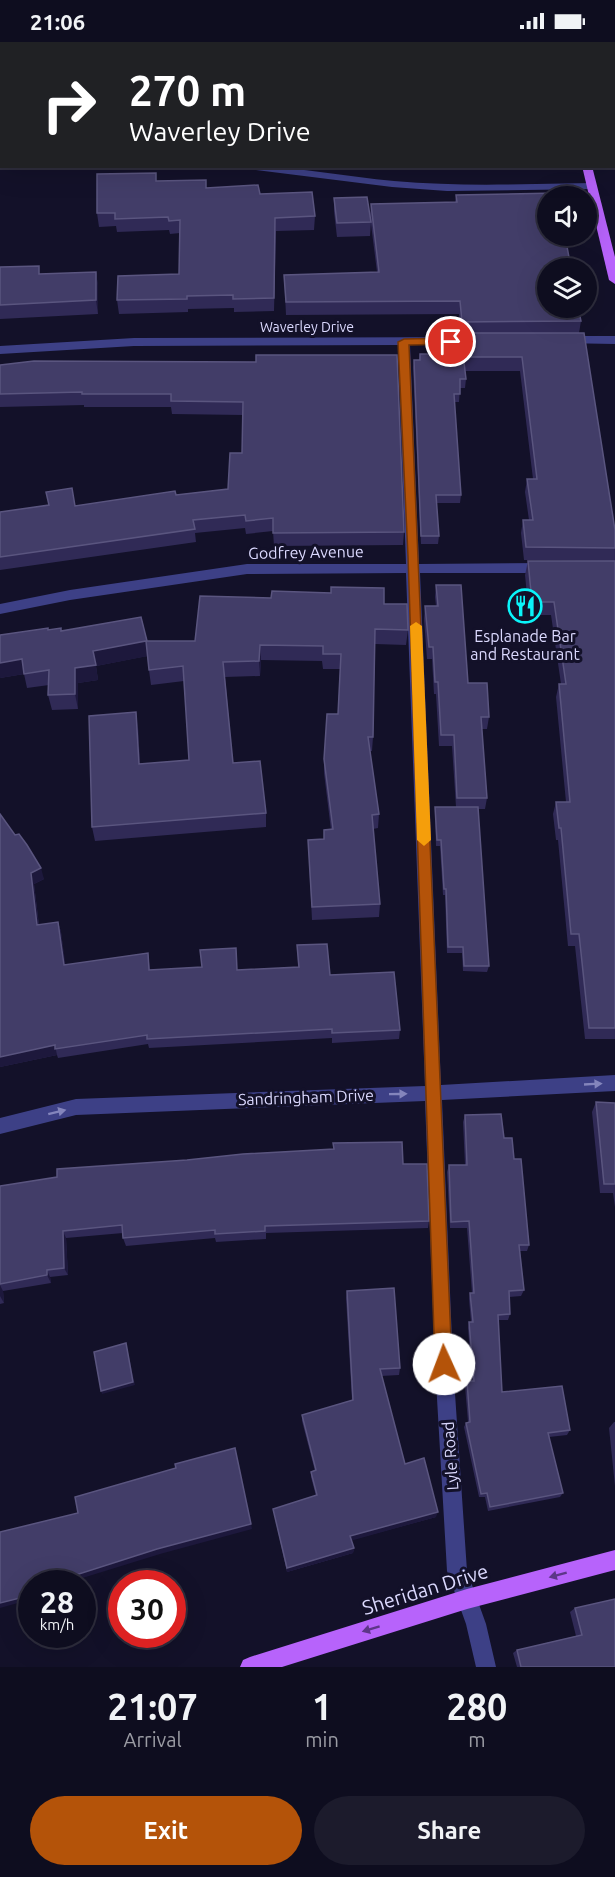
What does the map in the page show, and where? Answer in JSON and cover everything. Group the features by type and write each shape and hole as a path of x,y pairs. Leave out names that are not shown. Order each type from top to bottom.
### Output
{"main road":[{"path":"588,168 592,186"},
{"path":"597,206 615,280"},
{"name":"Sheridan Drive","path":"250,1667 467,1599 615,1560"}],"street":[{"path":"265,168 425,186 537,186"},
{"path":"556,340 615,340"},
{"name":"Waverley Drive","path":"0,350 134,342 498,341"},
{"name":"Lyle Road","path":"404,342 444,1364 457,1571 486,1667"},
{"name":"Godfrey Avenue","path":"0,609 70,595 247,569 556,568"},
{"name":"Sandringham Drive","path":"0,1126 76,1107 284,1097 432,1093 615,1083"}],"building":[{"path":"156,173 156,181 206,180 206,188 258,185 260,194 312,192 315,216 275,218 274,298 233,299 233,295 187,296 187,299 117,300 118,276 179,274 180,220 169,221 168,217 115,219 115,213 97,213 97,174"},
{"path":"537,193 537,246 567,246 569,258 537,258 537,318 580,318 581,321 462,322 460,301 286,302 284,275 379,272 371,204 457,202 456,195"},
{"path":"367,197 371,222 337,223 334,198"},
{"path":"39,266 39,274 96,272 96,300 0,305 0,267"},
{"path":"463,333 584,333 615,530 615,548 526,547 523,520 533,520 527,479 537,479 522,357 465,357"},
{"path":"420,354 463,354 466,379 460,379 460,394 454,394 461,495 436,495 439,536 421,536 414,360 420,360"},
{"path":"256,355 397,355 404,532 273,533 273,518 246,521 245,515 193,520 195,529 0,557 0,512 49,505 46,492 72,488 75,506 175,491 176,495 228,489 230,453 242,453 243,402 171,401 171,394 82,394 82,392 0,394 0,365 34,361 256,362"},
{"path":"528,561 615,561 615,1028 589,1028 579,934 571,934 561,828 559,828 556,802 570,802 559,684 566,684 554,602 532,602"},
{"path":"436,585 461,585 468,683 487,683 489,717 481,717 487,798 457,798 454,735 441,735 438,682 435,682 433,647 429,647 425,606 438,606"},
{"path":"331,587 384,588 384,604 407,604 408,630 375,629 373,737 368,737 379,814 372,815 380,904 312,907 308,840 324,839 324,830 333,829 324,759 327,714 338,714 341,654 323,654 323,646 260,645 259,661 223,662 233,763 260,761 266,813 92,827 89,716 136,712 139,764 189,760 183,666 149,670 146,641 93,651 96,665 75,668 75,694 48,695 49,670 24,674 22,659 0,663 0,635 48,628 48,630 61,628 61,631 141,617 147,641 195,641 200,596 271,598 272,591 331,593"},
{"path":"435,807 478,807 489,966 464,966 463,947 448,947 446,889 444,889 441,840 437,840"},
{"path":"0,814 15,835 19,834 41,868 31,873 37,925 58,922 64,965 148,953 149,970 202,967 200,950 236,948 237,970 299,967 297,945 327,944 330,975 394,972 400,1030 332,1033 332,1029 147,1039 147,1035 55,1049 55,1045 0,1057"},
{"path":"596,1102 615,1103 615,1184 604,1184"},
{"path":"501,1114 504,1138 512,1138 514,1159 521,1159 529,1245 519,1245 524,1290 509,1291 510,1314 498,1315 502,1392 562,1386 570,1430 548,1433 563,1493 490,1507 487,1493 481,1494 466,1423 470,1422 467,1381 474,1381 469,1322 473,1322 470,1293 474,1293 469,1221 451,1222 449,1165 467,1165 465,1115"},
{"path":"402,1142 403,1164 427,1164 429,1221 265,1226 265,1231 215,1234 215,1230 123,1238 122,1225 63,1231 64,1268 47,1270 47,1275 0,1284 0,1186 57,1177 57,1169 334,1149 333,1143"},
{"path":"394,1288 400,1368 380,1369 405,1464 424,1458 438,1512 350,1536 354,1548 287,1568 273,1509 317,1495 311,1472 316,1470 302,1415 353,1400 347,1291"},
{"path":"126,1343 133,1382 101,1391 94,1352"},
{"path":"235,1448 251,1524 157,1549 91,1570 18,1570 18,1598 0,1603 0,1532 78,1513 75,1497 176,1468 175,1464"},
{"path":"615,1599 615,1667 521,1667 517,1650 582,1635 575,1608"}],"slow traffic":[{"path":"416,626 424,840"}],"place":[{"name":"Esplanade Bar and Restaurant","path":"525,606"}],"route":[{"path":"444,1364 404,342 451,342"}]}
